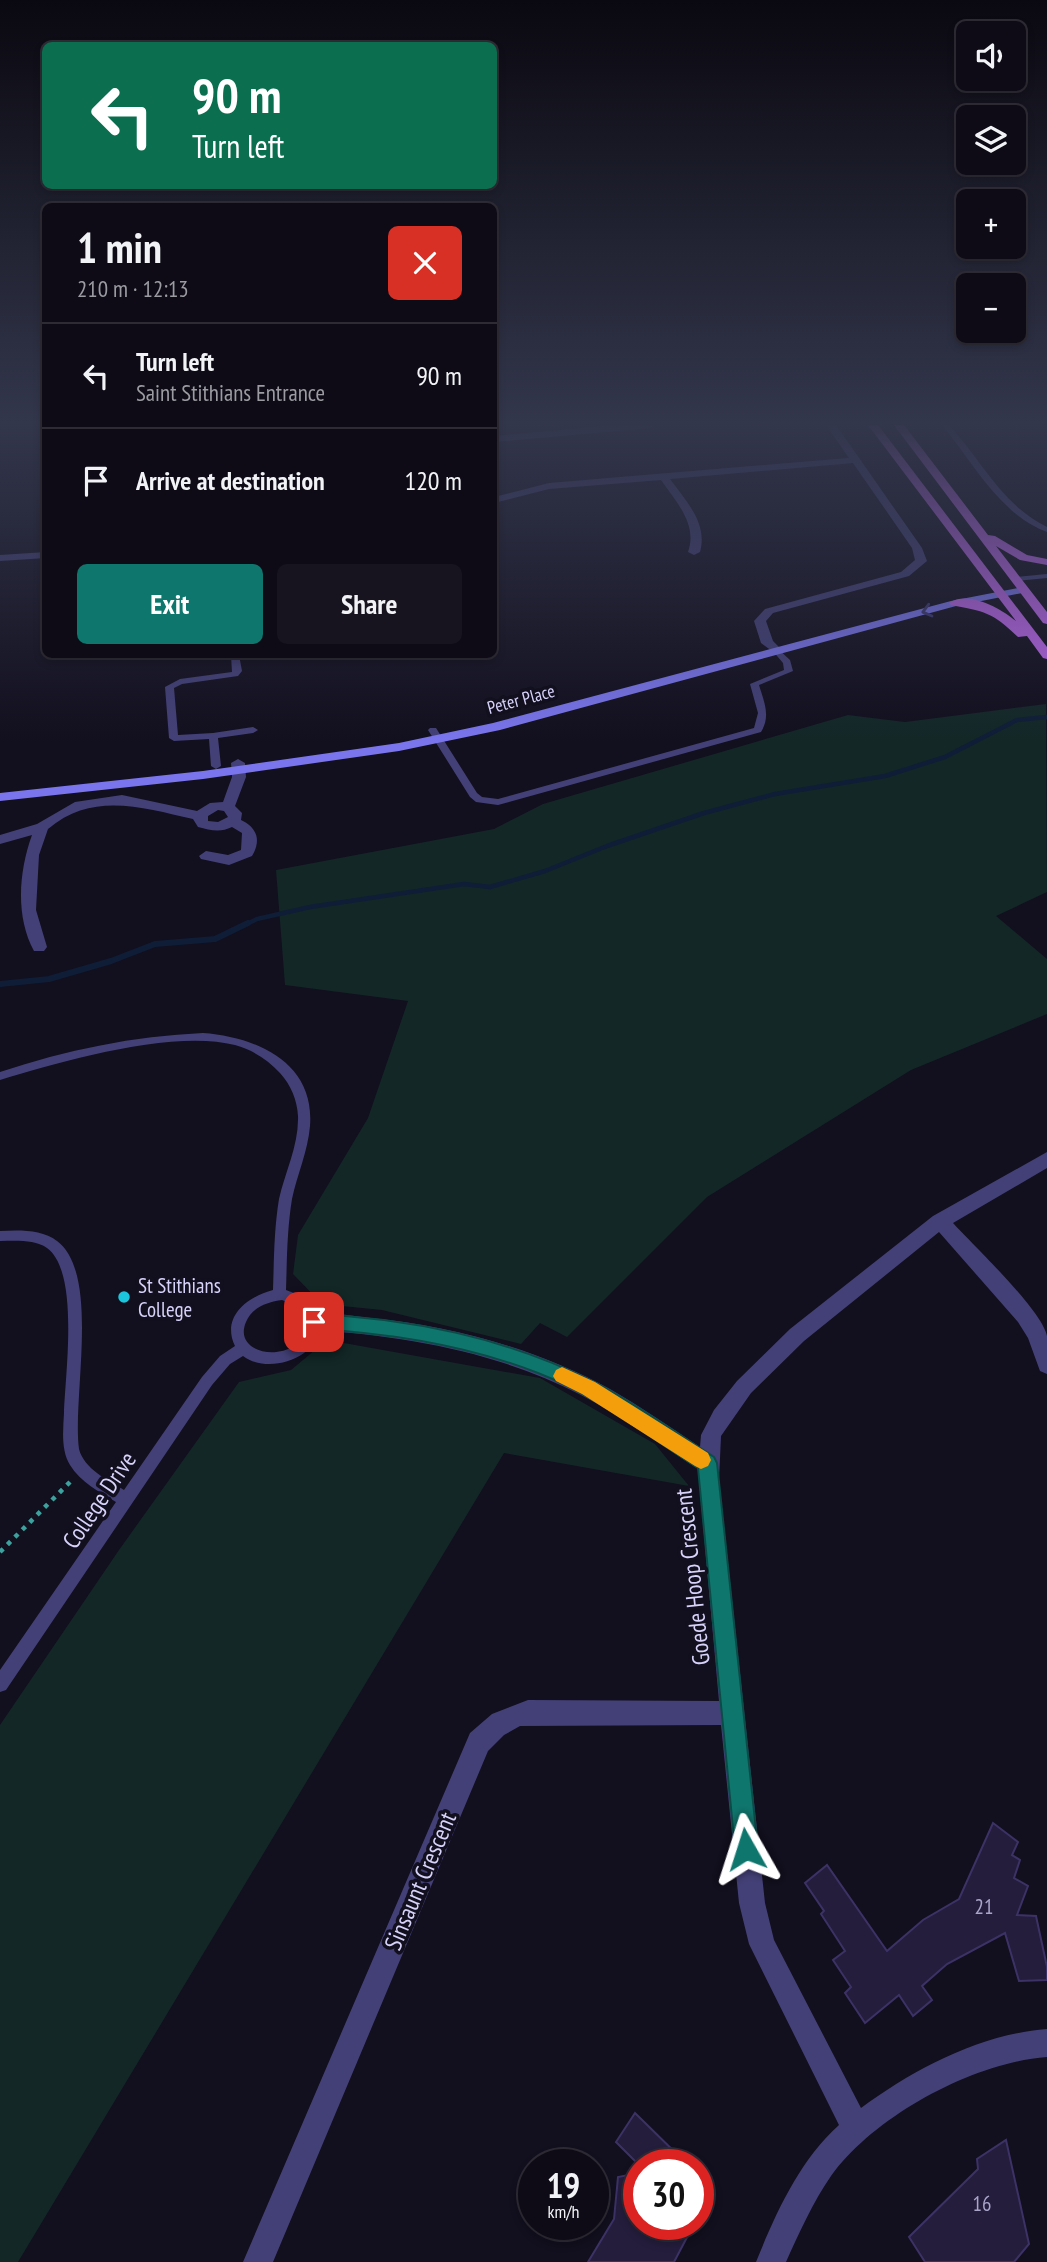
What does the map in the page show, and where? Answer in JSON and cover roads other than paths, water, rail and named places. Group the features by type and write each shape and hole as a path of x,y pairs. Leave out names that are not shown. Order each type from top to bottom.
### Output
{"main road":[{"path":"954,531 1047,657"},
{"path":"980,531 1047,620"},
{"path":"982,531 1017,555 1047,562"},
{"name":"Peter Place","path":"0,797 297,758 376,751 435,735 495,727 993,582 1015,579"},
{"name":"Peter Place","path":"772,647 955,603 1023,590"},
{"path":"955,603 980,604 996,610 1047,657"},
{"name":"Peter Place","path":"0,791 216,766 239,767"}],"street":[{"path":"694,552 698,543 698,531"},
{"path":"772,647 760,621 769,611 905,574 921,561 917,548 905,531"},
{"path":"0,558 42,555"},
{"path":"201,816 201,822 211,827 220,827 230,814 239,767"},
{"path":"0,840 42,827 58,814 80,805 112,799 143,802 201,816"},
{"path":"201,816 211,808 230,814 250,833 252,844 247,853 229,860 206,856"},
{"path":"39,947 29,910 34,849 42,827"},
{"path":"0,840 34,849"},
{"name":"Goede Hoop Crescent","path":"856,2128 762,1944 752,1903 707,1463 711,1435 720,1417 744,1387 797,1335 940,1221 1047,1159"},
{"path":"940,1221 1026,1316 1037,1335 1047,1365"},
{"path":"314,1322 364,1324 418,1334 498,1352 544,1367 588,1388 707,1463"},
{"name":"Sinsaunt Crescent","path":"258,2262 480,1742 490,1729 512,1715 528,1712 732,1713"},
{"path":"771,2262 822,2165 856,2128 964,2065 1015,2046 1047,2043"}],"lane":[{"name":"Peter Place","path":"1015,579 1043,577"},
{"name":"Peter Place","path":"1023,590 1043,577"},
{"path":"435,735 473,795 479,800 498,802 537,792 758,730 762,722 761,701 754,684 789,671 787,663 772,647"},
{"path":"235,658 235,674 180,682 169,687 174,738 253,730"},
{"path":"213,736 216,766"},
{"path":"0,1076 72,1056 169,1039 226,1039 251,1046 275,1059 293,1079 300,1094 304,1115 299,1154 286,1196 282,1220 279,1294"},
{"path":"0,1237 18,1235 54,1245 68,1264 74,1295 72,1452 83,1469 126,1500"},
{"path":"279,1294 295,1297 304,1303 314,1322 312,1332 307,1342 287,1357 262,1359 243,1348 238,1339 240,1317 258,1300 279,1294"},
{"name":"College Drive","path":"0,1684 207,1381 226,1360 243,1348"}],"waterway":[{"path":"245,925 257,919 310,907 464,884 490,887 545,871 607,846 704,813 775,794 885,776 945,757 1017,720 1047,717"},
{"path":"0,984 49,979 111,961 155,944 215,939 248,923"}],"place":[{"name":"St Stithians College","path":"124,1297"}]}
